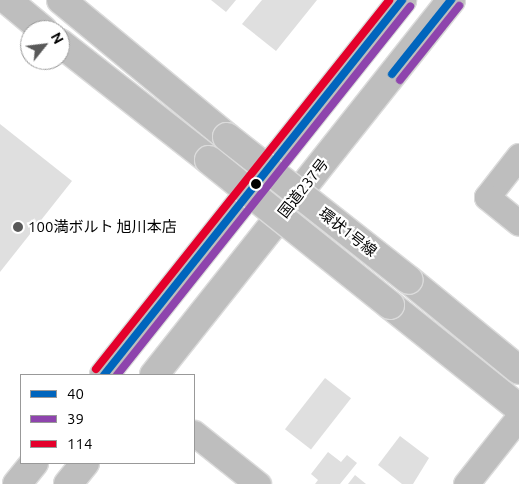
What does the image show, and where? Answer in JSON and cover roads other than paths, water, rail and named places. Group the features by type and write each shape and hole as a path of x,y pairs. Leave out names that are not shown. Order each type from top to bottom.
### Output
{"main road":[{"path":"6,0 31,20"},
{"name":"環状1号線","path":"60,0 516,368"},
{"path":"111,373 402,0"},
{"name":"国道237号","path":"155,374 451,0"},
{"name":"環状1号線","path":"70,51 519,408"},
{"path":"17,484 33,464"},
{"path":"68,484 84,464"}],"street":[{"path":"519,156 487,196 519,222"},
{"path":"466,484 519,417"},
{"path":"195,434 258,484"}],"place":[{"name":"100満ボルト 旭川本店","path":"18,227"}]}
